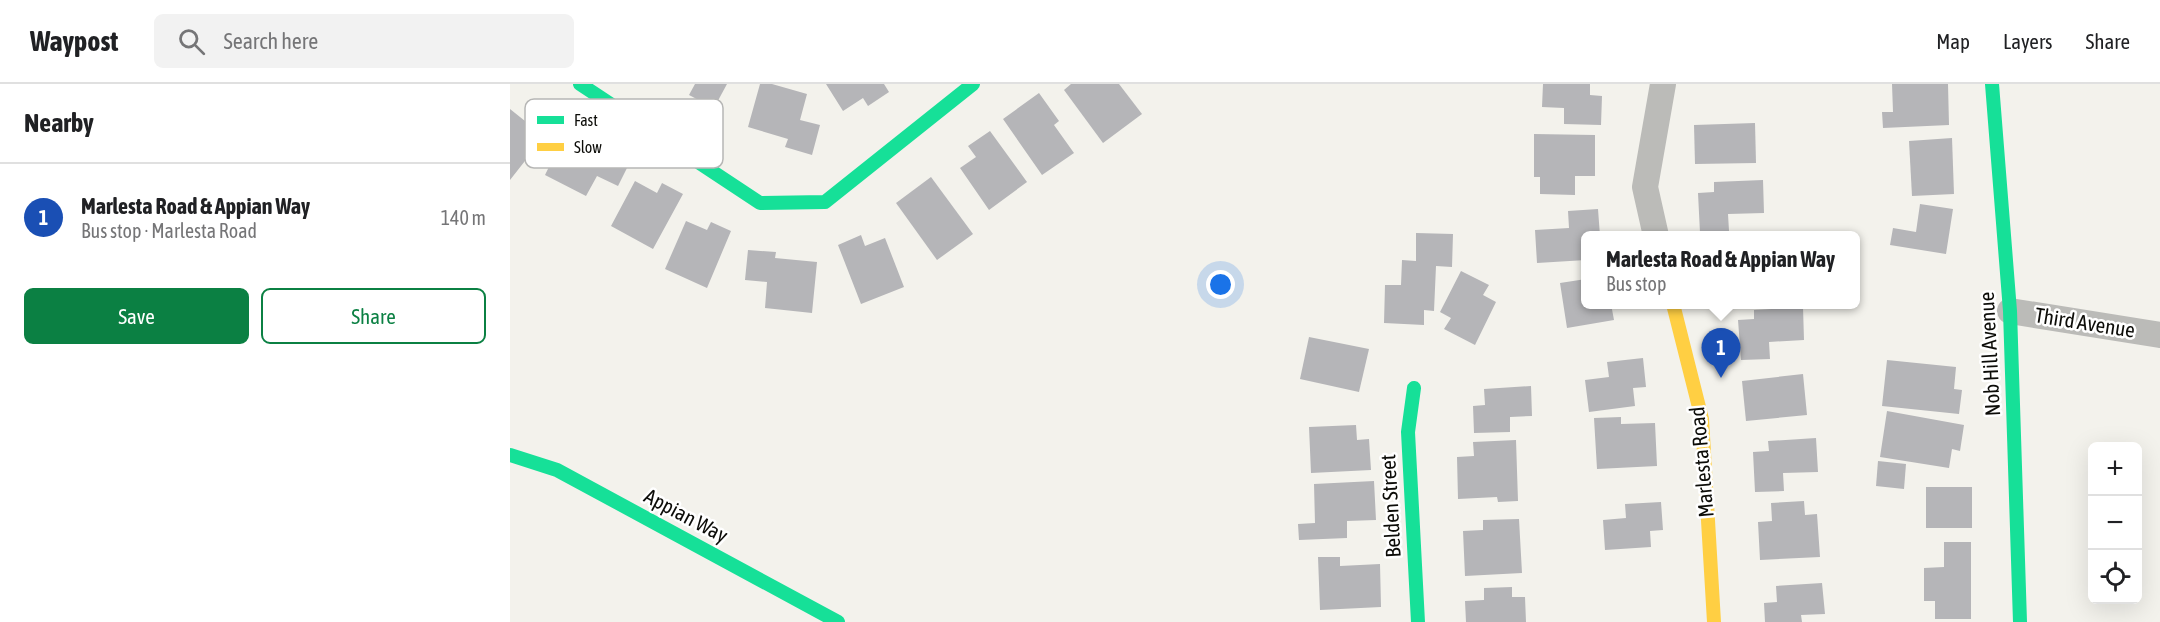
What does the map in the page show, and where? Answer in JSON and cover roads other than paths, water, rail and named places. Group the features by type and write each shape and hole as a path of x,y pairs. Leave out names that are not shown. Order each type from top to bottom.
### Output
{"street":[{"path":"580,84 603,99"},
{"path":"707,168 760,203 825,202 973,84"},
{"path":"1655,231 1644,187 1662,84"},
{"name":"Nob Hill Avenue","path":"1992,84 2010,311 2020,622"},
{"name":"Marlesta Road","path":"1674,309 1702,419 1714,622"},
{"name":"Third Avenue","path":"2010,311 2160,335"},
{"name":"Belden Street","path":"1414,388 1408,432 1418,622"},
{"name":"Appian Way","path":"510,455 557,470 838,622"}],"place":[{"name":"Marlesta Road & Appian Way","path":"1721,378"}]}
